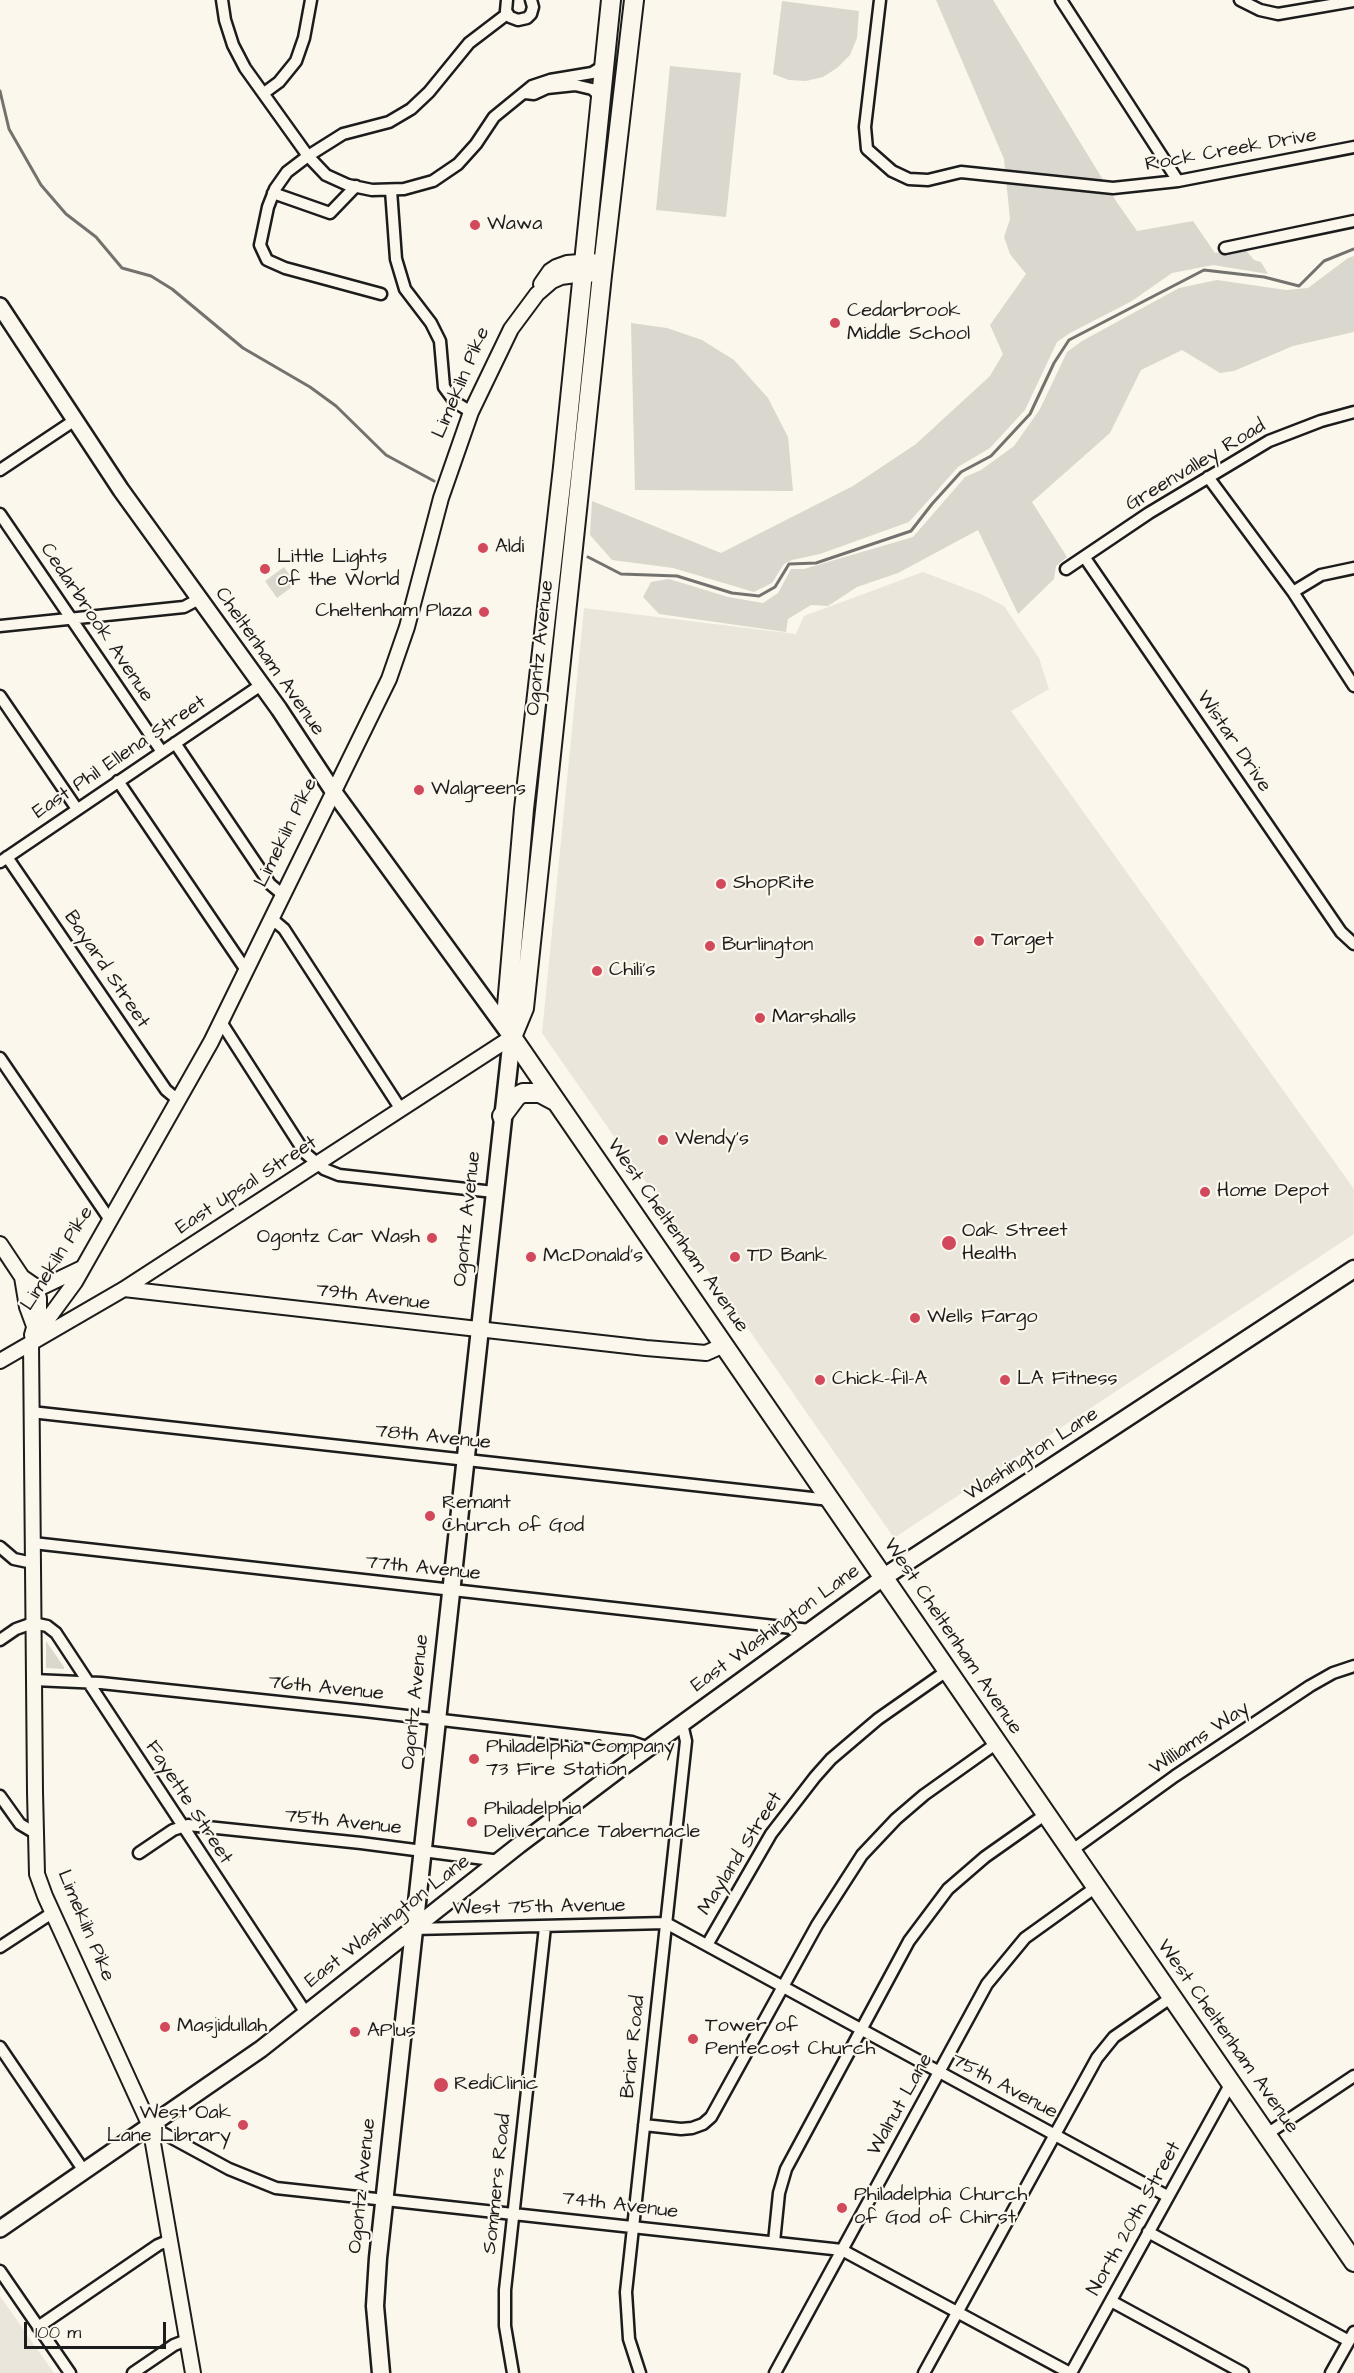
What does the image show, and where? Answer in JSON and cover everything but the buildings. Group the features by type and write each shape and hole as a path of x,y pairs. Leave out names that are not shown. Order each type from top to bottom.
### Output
{"highway":[{"path":"584,267 611,0"},
{"path":"603,268 634,0"},
{"name":"Ogontz Avenue","path":"512,1037 507,1006 521,843 584,267"},
{"name":"Ogontz Avenue","path":"512,1037 524,1008 603,268"},
{"name":"West Cheltenham Avenue","path":"512,1037 1354,2262"},
{"path":"502,1116 517,1096 523,1093 540,1093 555,1101"}],"main road":[{"name":"Cheltenham Avenue","path":"0,306 121,490 261,685 333,791 512,1037"},
{"name":"Ogontz Avenue","path":"381,2373 375,2289 512,1037"},
{"name":"Washington Lane","path":"884,1577 1354,1269"},
{"name":"East Washington Lane","path":"0,2229 261,2049 500,1861 649,1748 884,1577"}],"street":[{"path":"222,0 225,20 233,45 244,68 308,156 326,175 372,190 404,189 433,180 458,164 476,144 494,117 532,86 550,80 592,73 606,65"},
{"path":"264,93 285,76 296,61 304,38 311,0"},
{"path":"507,0 505,8 507,14 518,20 527,18 533,7 531,0"},
{"name":"Rock Creek Drive","path":"880,0 865,128 867,149 892,171 909,178 928,180 961,172 1113,188 1178,181 1354,147"},
{"path":"1061,0 1178,181"},
{"path":"1240,0 1260,10 1278,14 1354,1"},
{"path":"381,294 285,268 267,260 260,245 273,194 287,172 343,134 389,122 411,110 429,92 469,43 507,14"},
{"path":"525,93 534,94 547,88 575,85 592,89 602,98"},
{"path":"273,194 330,213 356,186"},
{"path":"392,190 396,259 405,289 431,323 440,341 444,387 455,402 471,412"},
{"path":"1225,248 1354,221"},
{"name":"Limekiln Pike","path":"193,2373 150,2126 52,1913 37,1874 31,1342 75,1282 221,1022 282,894 390,679 441,498 471,412 511,328 537,294 552,281 584,267 603,268"},
{"name":"Greenvalley Road","path":"1066,569 1149,513 1269,441 1321,421 1354,412"},
{"path":"0,470 75,420"},
{"path":"1208,477 1293,592 1354,686"},
{"name":"Cedarbrook Avenue","path":"0,514 162,752"},
{"name":"Wistar Drive","path":"1085,558 1341,932 1354,944"},
{"path":"1293,592 1321,575 1354,568"},
{"path":"0,626 184,607 199,599"},
{"name":"East Phil Ellena Street","path":"4,859 261,685"},
{"path":"0,696 77,809"},
{"path":"175,743 270,884 282,894"},
{"path":"118,781 246,970"},
{"name":"Bayard Street","path":"4,859 166,1090 178,1100"},
{"path":"271,918 284,929 400,1108"},
{"path":"221,1022 315,1164 339,1175 494,1192"},
{"name":"East Upsal Street","path":"0,1361 124,1289 512,1037"},
{"path":"0,1058 110,1220"},
{"path":"0,1244 22,1277 35,1286 39,1298 39,1310 31,1342"},
{"path":"36,1290 82,1268"},
{"path":"22,1277 27,1307 34,1326"},
{"name":"79th Avenue","path":"124,1289 706,1353 724,1345"},
{"name":"78th Avenue","path":"31,1412 831,1500"},
{"name":"77th Avenue","path":"33,1543 810,1630"},
{"path":"0,1547 14,1559 33,1563"},
{"path":"0,1640 16,1629 33,1623"},
{"name":"Fayette Street","path":"33,1623 47,1626 56,1633 306,2013"},
{"name":"Williams Way","path":"1071,1851 1175,1776 1310,1686 1333,1673 1354,1666"},
{"name":"Mayland Street","path":"707,1945 771,1834 831,1759 854,1738 948,1670"},
{"name":"76th Avenue","path":"34,1680 89,1682 436,1720 632,1742 649,1748"},
{"name":"Briar Road","path":"638,2373 629,2339 625,2309 686,1741 682,1724"},
{"path":"644,2125 681,2129 703,2124 711,2117 817,1925 862,1855 896,1819 924,1795 997,1743"},
{"path":"0,1796 20,1824 36,1833"},
{"path":"774,2242 779,2193 786,2169 897,1960 948,1889 985,1857 1046,1814"},
{"path":"139,1853 183,1825"},
{"name":"75th Avenue","path":"183,1825 500,1861"},
{"name":"Walnut Lane","path":"775,2373 987,1984 1006,1958 1037,1928 1096,1887"},
{"path":"0,1947 52,1913"},
{"name":"75th Avenue","path":"666,1923 1167,2196"},
{"name":"West 75th Avenue","path":"414,1929 666,1923"},
{"name":"Sommers Road","path":"513,2373 505,2326 505,2299 545,1927"},
{"path":"924,2373 1105,2048 1114,2037 1172,1997"},
{"path":"0,2047 84,2171"},
{"path":"1267,2134 1354,2076"},
{"name":"North 20th Street","path":"1070,2373 1231,2083"},
{"name":"74th Avenue","path":"150,2126 229,2169 259,2182 293,2190 513,2212 842,2250 1070,2373"},
{"path":"1148,2232 1351,2336 1331,2373"},
{"path":"38,2327 158,2245 170,2240"},
{"path":"0,2271 70,2373"},
{"path":"1111,2301 1243,2373"},
{"path":"133,2373 174,2345 187,2340"}],"shaded area":[{"path":"936,0 993,0 1116,201 1137,231 1193,221 1215,253 1245,249 1254,260 1261,262 1268,274 1213,265 1172,273 1132,301 1070,333 1057,342 1025,410 990,448 958,467 909,522 820,554 792,560 784,564 772,583 754,592 673,568 612,560 590,535 592,501 721,553 853,486 916,444 990,376 1003,354 990,325 1026,274 1010,254 1004,237 1010,219 1004,159"},
{"path":"782,1 859,11 857,38 850,55 837,68 823,77 806,81 789,80 773,74"},
{"path":"670,66 741,73 726,217 656,210"},
{"path":"1354,256 1354,332 1293,346 1234,371 1220,373 1182,350 1141,370 1110,433 1032,502 1067,557 1056,566 1054,579 1018,614 978,530 898,573 857,587 828,606 811,605 788,619 786,632 659,614 643,597 651,582 669,579 728,597 763,603 778,593 791,569 804,569 913,537 965,477 981,470 1014,446 1040,409 1067,352 1082,341 1179,288 1217,280 1286,290 1308,288"},
{"path":"631,323 667,328 702,340 734,360 768,398 788,437 793,491 635,490"},
{"path":"284,567 296,584 277,598 265,581"},
{"path":"923,572 983,595 1004,606 1039,658 1049,689 1011,711 1354,1189 1354,1234 894,1538 542,1033 584,608 796,634 804,616"},
{"path":"46,1641 64,1667 64,1669 46,1668"},
{"path":"0,2296 54,2373 0,2373"}],"waterway":[{"path":"0,91 9,129 41,185 66,214 96,237 122,268 151,276 172,289 243,348 310,387 336,406 386,455 434,481"},
{"path":"588,557 621,574 677,576 732,593 759,596 775,587 789,564 816,563 911,531 961,472 991,456 1030,414 1054,363 1069,340 1204,270 1264,277 1299,286 1324,261 1354,249"}],"place":[{"name":"Wawa","path":"475,225"},
{"name":"Cedarbrook Middle School","path":"835,323"},
{"name":"Aldi","path":"483,548"},
{"name":"Little Lights of the World","path":"265,569"},
{"name":"Cheltenham Plaza","path":"484,612"},
{"name":"Walgreens","path":"419,790"},
{"name":"ShopRite","path":"721,884"},
{"name":"Target","path":"979,941"},
{"name":"Burlington","path":"710,946"},
{"name":"Chili's","path":"597,971"},
{"name":"Marshalls","path":"760,1018"},
{"name":"Wendy's","path":"663,1140"},
{"name":"Home Depot","path":"1205,1192"},
{"name":"Ogontz Car Wash","path":"432,1238"},
{"name":"Oak Street Health","path":"949,1243"},
{"name":"McDonald's","path":"531,1257"},
{"name":"TD Bank","path":"735,1257"},
{"name":"Wells Fargo","path":"915,1318"},
{"name":"Chick-fil-A","path":"820,1380"},
{"name":"LA Fitness","path":"1005,1380"},
{"name":"Remant Church of God","path":"430,1516"},
{"name":"Philadelphia Company 73 Fire Station","path":"474,1759"},
{"name":"Philadelphia Deliverance Tabernacle","path":"472,1822"},
{"name":"Masjidullah","path":"165,2027"},
{"name":"APlus","path":"355,2032"},
{"name":"Tower of Pentecost Church","path":"693,2039"},
{"name":"RediClinic","path":"441,2085"},
{"name":"West Oak Lane Library","path":"243,2125"},
{"name":"Philadelphia Church of God of Chirst","path":"842,2208"}]}
